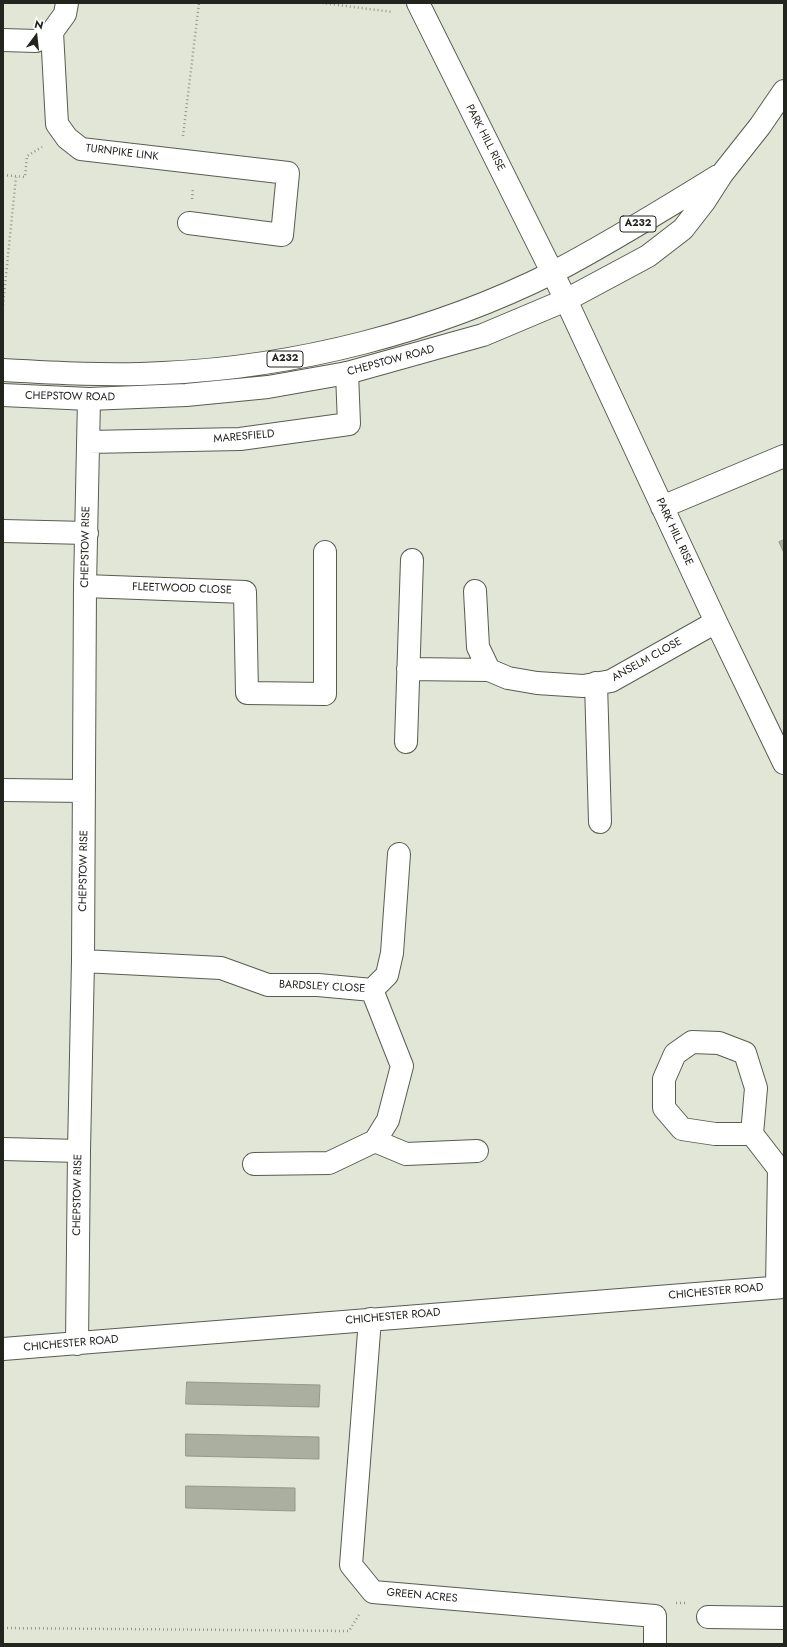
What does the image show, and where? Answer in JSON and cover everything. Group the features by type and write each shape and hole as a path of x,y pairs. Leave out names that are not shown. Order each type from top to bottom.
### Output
{"main road":[{"path":"3,40 36,41 52,32 65,14 67,3"},
{"name":"PARK HILL RISE","path":"421,9 553,272 662,507 784,764"},
{"name":"TURNPIKE LINK","path":"52,32 57,124 67,138 81,149 288,173 282,235 190,223"},
{"name":"CHEPSTOW ROAD","path":"3,395 89,399 186,395 268,387 347,373 483,335 566,300 648,256 677,233 704,202 722,174 760,126 784,91"},
{"name":"CHEPSTOW ROAD","path":"3,370 66,374 163,373 242,366 312,356 425,326 553,272 606,244 722,174"},
{"name":"MARESFIELD","path":"88,442 240,440 349,424 347,373"},
{"name":"CHEPSTOW RISE","path":"77,1344 83,961 85,586 89,399"},
{"path":"662,507 784,456"},
{"path":"3,531 86,533"},
{"name":"FLEETWOOD CLOSE","path":"85,586 245,592 247,693 325,694 325,552"},
{"path":"406,742 412,560"},
{"path":"408,669 489,670 478,647 475,591"},
{"name":"ANSELM CLOSE","path":"489,670 508,678 537,683 582,686 611,681 716,622"},
{"path":"596,683 600,822"},
{"path":"3,790 84,791"},
{"path":"372,990 387,975 392,953 399,854"},
{"name":"BARDSLEY CLOSE","path":"83,961 221,968 268,985 318,985 372,990 402,1066 388,1120 375,1141"},
{"path":"752,1134 715,1134 682,1129 664,1108 664,1079 675,1054 692,1042 719,1043 745,1053 756,1088 752,1134 779,1169 780,1287"},
{"path":"254,1164 329,1163 375,1141 406,1154 477,1151"},
{"path":"3,1149 79,1151"},
{"name":"CHICHESTER ROAD","path":"3,1349 780,1287"},
{"name":"GREEN ACRES","path":"370,1319 351,1565 373,1592 655,1616 655,1644"},
{"path":"708,1617 784,1618"}],"path":[{"path":"190,223 188,161 199,3"},
{"path":"322,3 421,9"},
{"path":"3,175 25,178 26,156 64,134"},
{"path":"3,305 16,177"},
{"path":"3,1628 349,1631 373,1592"}],"building":[{"path":"784,540 784,553 779,542"},
{"path":"187,1382 320,1385 319,1407 186,1404"},
{"path":"186,1434 319,1437 319,1459 186,1456"},
{"path":"186,1486 295,1488 295,1511 186,1508"}]}
